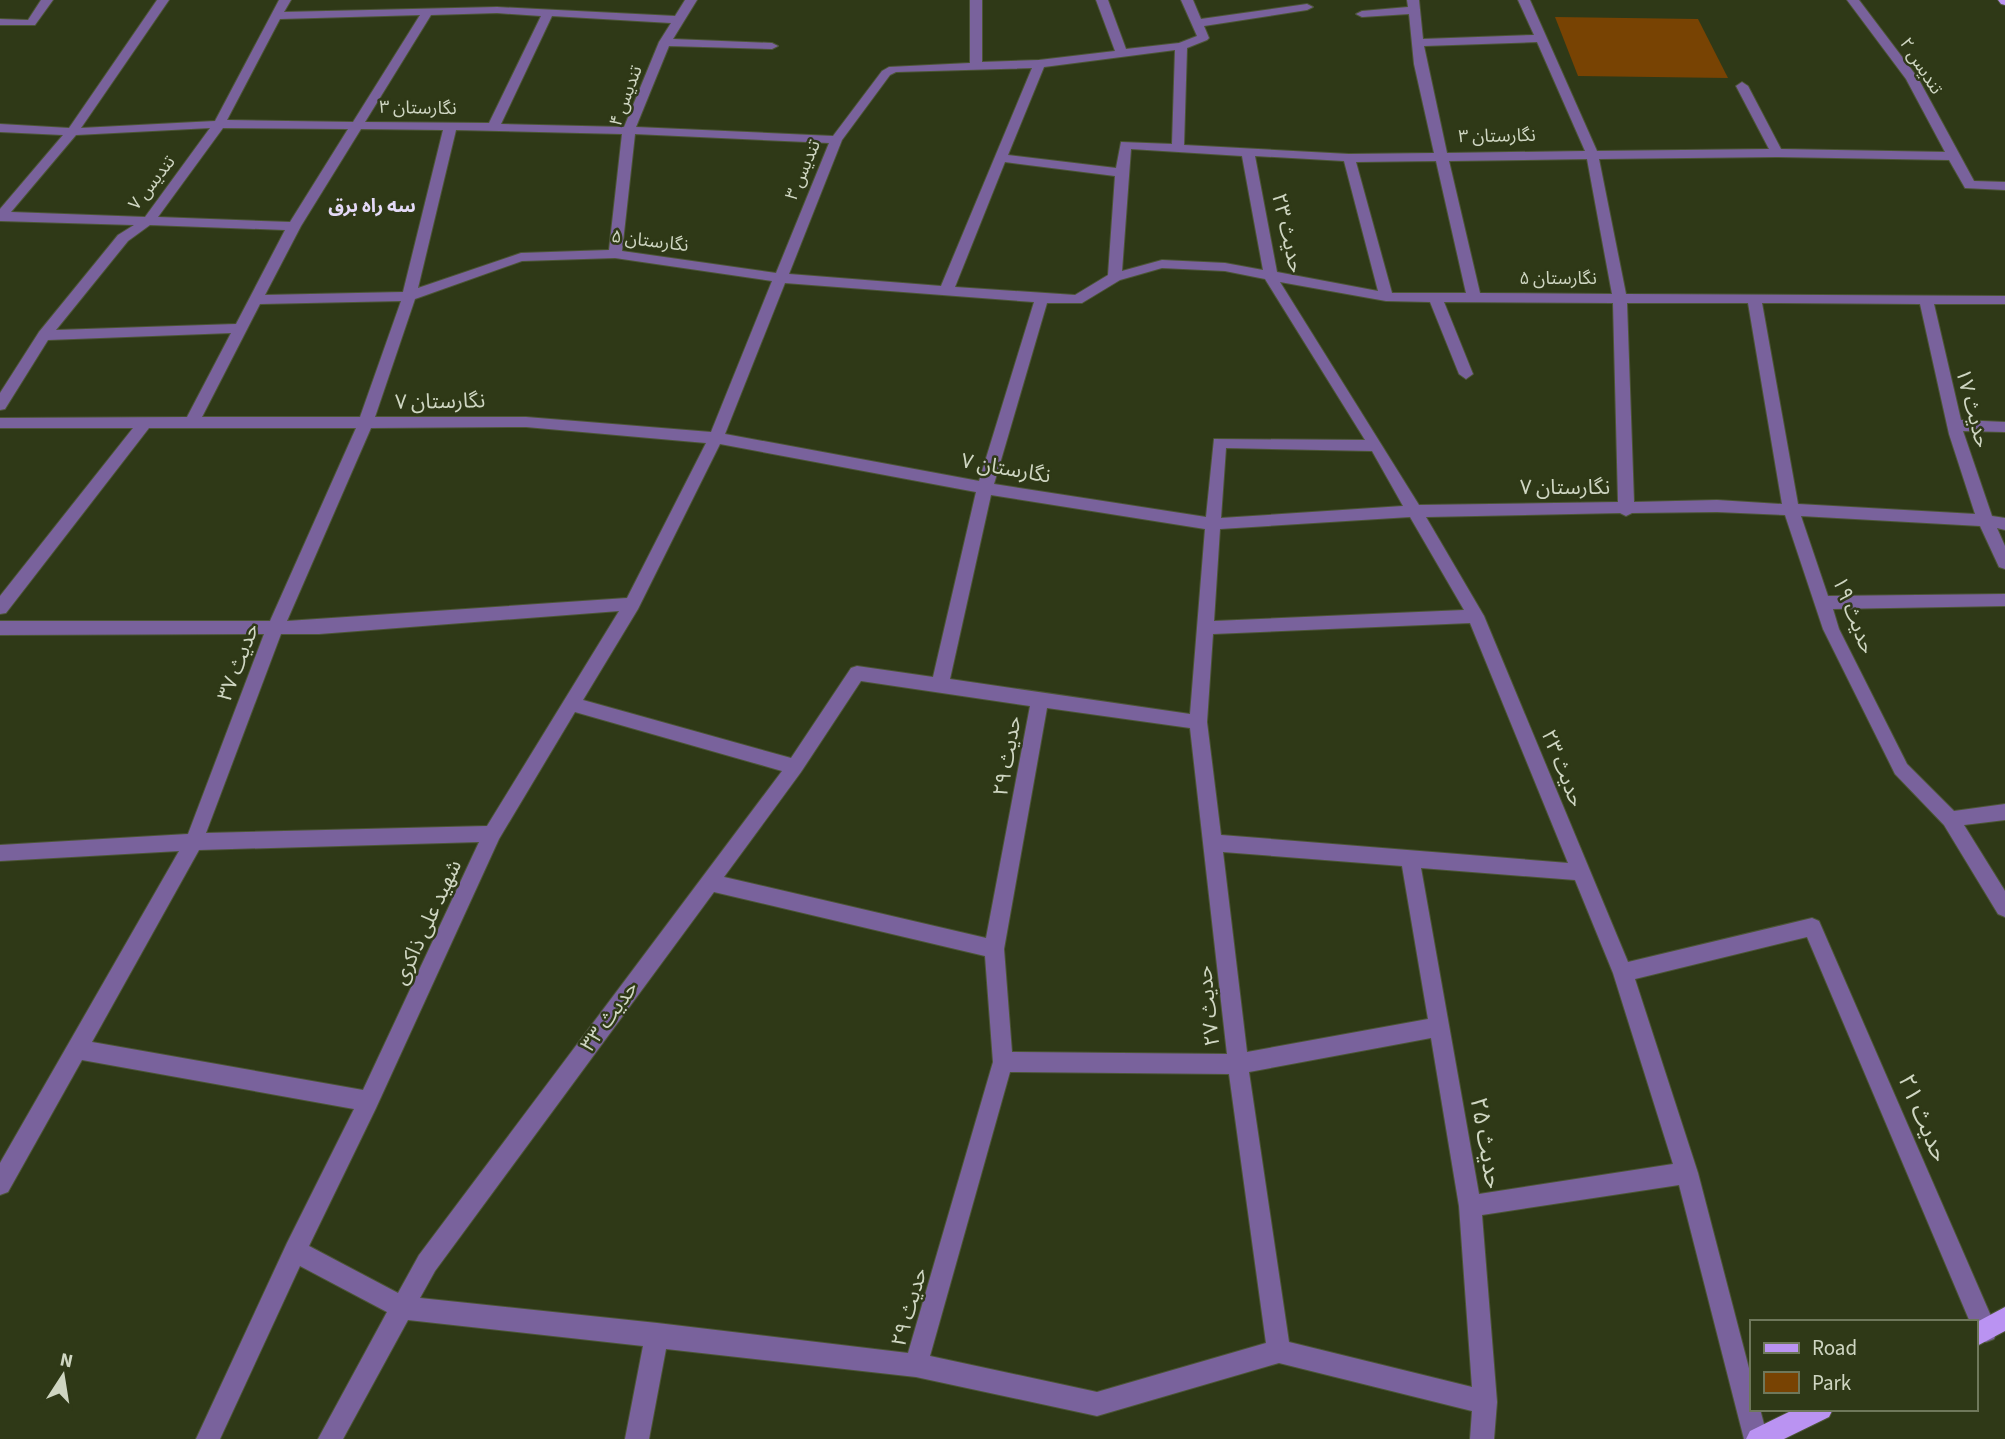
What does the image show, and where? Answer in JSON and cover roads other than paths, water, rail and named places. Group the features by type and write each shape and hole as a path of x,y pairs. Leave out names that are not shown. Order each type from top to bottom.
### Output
{"main road":[{"path":"1757,1439 1817,1411"}],"street":[{"path":"0,22 31,23 47,0"},
{"path":"0,216 72,132 163,0"},
{"name":"تندیس ۷","path":"0,405 44,335 123,238 149,220 219,124 285,0"},
{"path":"388,15 396,0"},
{"name":"تندیس ۴","path":"615,254 629,130 665,42 691,0"},
{"path":"976,0 976,65"},
{"path":"1102,0 1122,53"},
{"path":"1178,148 1181,46 1203,38 1199,23 1187,0"},
{"path":"1524,0 1592,153 1619,298 1626,510"},
{"name":"تندیس ۲","path":"1853,0 1912,78 1953,156"},
{"path":"278,16 388,15 499,5 548,14 678,20"},
{"path":"1362,14 1414,5 1418,43 1441,156 1474,297"},
{"path":"1199,23 1307,7"},
{"path":"191,424 243,328 293,226 427,13"},
{"path":"493,127 548,14"},
{"path":"1418,43 1540,38"},
{"path":"665,42 772,46"},
{"name":"تندیس ۳","path":"716,438 836,140 886,73 893,69 1039,64 1181,46"},
{"path":"946,291 1039,64"},
{"path":"1742,86 1777,153"},
{"name":"نگارستان ۳","path":"0,128 72,132 219,124 356,125 629,130 836,140"},
{"name":"حدیث ۳۷","path":"0,1184 194,842 275,628 365,425 409,296 450,128"},
{"name":"نگارستان ۳","path":"1122,173 1125,145 1349,158 1592,153 1953,156"},
{"name":"حدیث ۲۳","path":"1248,152 1271,278 1376,446 1476,616 1623,973 1687,1173 1757,1439"},
{"path":"1953,156 1970,185 2005,186"},
{"path":"940,685 985,488 1042,298 1077,300 1115,277 1122,173 1000,158"},
{"path":"1349,158 1386,297"},
{"path":"0,216 293,226"},
{"name":"نگارستان ۵","path":"257,300 409,296 521,257 615,254 779,278 1042,298"},
{"name":"نگارستان ۵","path":"1115,277 1162,264 1225,267 1271,278 1386,297 2005,300"},
{"path":"1435,297 1466,374"},
{"name":"حدیث ۱۹","path":"1754,299 1791,509 1831,629 1901,769 1950,818 2005,908"},
{"name":"حدیث ۱۷","path":"1926,299 1955,425 1983,520 2005,563"},
{"path":"44,335 243,328"},
{"name":"نگارستان ۷","path":"0,423 365,425 526,422 716,438 985,488 1213,524 1415,511 1626,510 1717,506 1983,520 2005,524"},
{"path":"0,608 144,424"},
{"path":"1955,425 2005,427"},
{"name":"شهید علی ذاکری","path":"208,1439 295,1251 369,1101 492,834 632,604 716,438"},
{"name":"حدیث ۲۷","path":"1279,1351 1238,1064 1198,722 1219,443 1376,446"},
{"path":"1822,603 2005,600"},
{"path":"0,628 319,627 632,604"},
{"path":"1205,628 1476,616"},
{"name":"حدیث ۳۳","path":"331,1439 427,1263 795,766 857,673 940,685"},
{"name":"حدیث ۲۹","path":"916,1365 1003,1062 994,949 1040,700 940,685"},
{"path":"1040,700 1198,722"},
{"path":"571,704 795,766"},
{"path":"1950,818 2005,811"},
{"path":"0,853 194,842 492,834"},
{"path":"1212,843 1581,872"},
{"name":"حدیث ۲۵","path":"1410,858 1470,1206 1485,1402 1482,1439"},
{"path":"709,882 994,949"},
{"name":"حدیث ۲۱","path":"1623,973 1812,927 1989,1329"},
{"path":"1003,1062 1238,1064 1439,1027"},
{"path":"76,1049 369,1101"},
{"path":"1470,1206 1687,1173"},
{"path":"295,1251 403,1308 657,1334 916,1365 1097,1404 1279,1351 1485,1402"},
{"path":"637,1439 657,1334"}],"district":[{"name":"سه راه برق","path":"372,206"}]}
